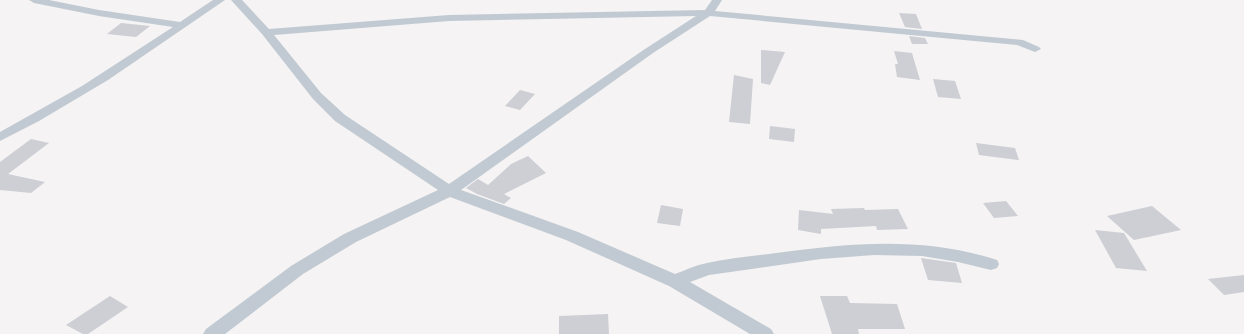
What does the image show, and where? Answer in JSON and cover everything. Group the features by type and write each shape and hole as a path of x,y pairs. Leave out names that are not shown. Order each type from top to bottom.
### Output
{"street":[{"path":"34,0 99,13 180,25"},
{"path":"0,137 136,57 180,25 220,0"},
{"path":"236,0 266,32 317,96 340,118 449,191 572,236 675,281 765,334"},
{"path":"212,334 297,270 350,238 449,191 637,59 708,12 717,0"},
{"path":"266,32 449,18 708,12 1019,42 1035,49"},
{"path":"675,281 707,269 821,253 874,249 922,250 958,256 991,264"}],"building":[{"path":"899,13 916,14 922,29 905,27"},
{"path":"121,23 150,26 136,37 107,34"},
{"path":"909,36 925,38 928,44 912,44"},
{"path":"761,50 785,52 770,85 761,83"},
{"path":"894,51 912,53 920,80 897,77 895,64 898,64"},
{"path":"734,75 753,79 750,124 729,122"},
{"path":"933,79 955,81 961,99 938,97"},
{"path":"520,90 535,94 520,110 505,106"},
{"path":"770,126 795,129 794,142 769,139"},
{"path":"31,139 49,143 8,174 45,182 31,193 0,190 0,162"},
{"path":"976,143 1015,148 1019,160 979,155"},
{"path":"528,156 546,173 504,194 511,198 504,204 477,194 466,188 478,179 488,185 511,164"},
{"path":"1006,201 1018,216 994,218 983,203"},
{"path":"661,205 683,209 680,226 657,223"},
{"path":"1152,206 1181,230 1134,240 1107,216"},
{"path":"864,208 865,210 898,209 908,229 877,230 876,226 821,229 821,234 798,230 799,210 833,214 831,209"},
{"path":"1095,230 1124,233 1147,271 1116,268"},
{"path":"921,258 956,263 962,283 928,280"},
{"path":"1244,275 1244,292 1224,295 1208,279"},
{"path":"110,296 128,307 88,334 83,334 66,325"},
{"path":"820,296 847,296 850,303 897,304 905,329 858,329 859,334 832,334"},
{"path":"608,314 609,334 559,334 559,316"}]}
